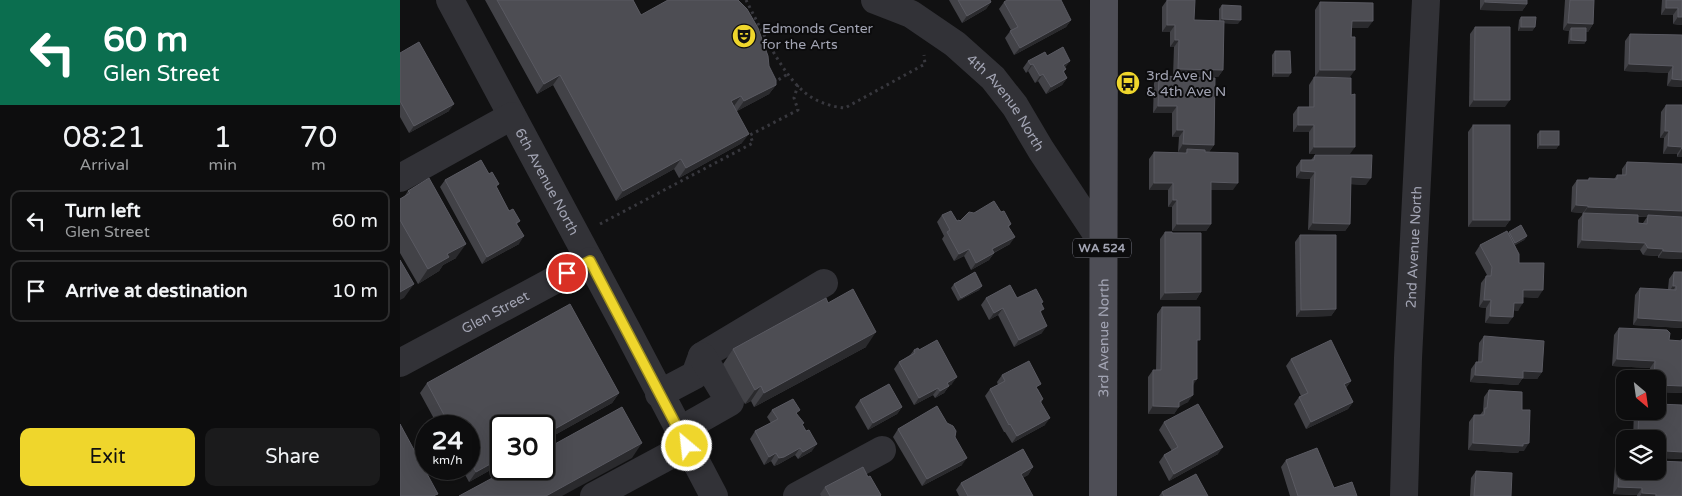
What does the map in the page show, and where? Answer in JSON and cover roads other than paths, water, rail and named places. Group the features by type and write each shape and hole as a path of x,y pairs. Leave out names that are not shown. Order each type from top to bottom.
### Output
{"main road":[{"name":"3rd Avenue North","path":"1102,496 1104,0"}],"street":[{"name":"6th Avenue North","path":"450,0 714,496"},
{"name":"4th Avenue North","path":"875,0 911,14 955,44 993,78 1015,106 1041,150 1102,242"},
{"name":"2nd Avenue North","path":"1404,496 1409,339 1426,0"},
{"path":"400,178 512,116"},
{"name":"Glen Street","path":"400,363 590,261"},
{"path":"659,394 695,375 702,356 824,283"},
{"path":"594,496 683,439 730,402 702,356"},
{"path":"797,496 882,450"}],"place":[{"name":"Edmonds Center for the Arts","path":"744,36"},
{"name":"3rd Ave N & 4th Ave N","path":"1128,83"}]}
